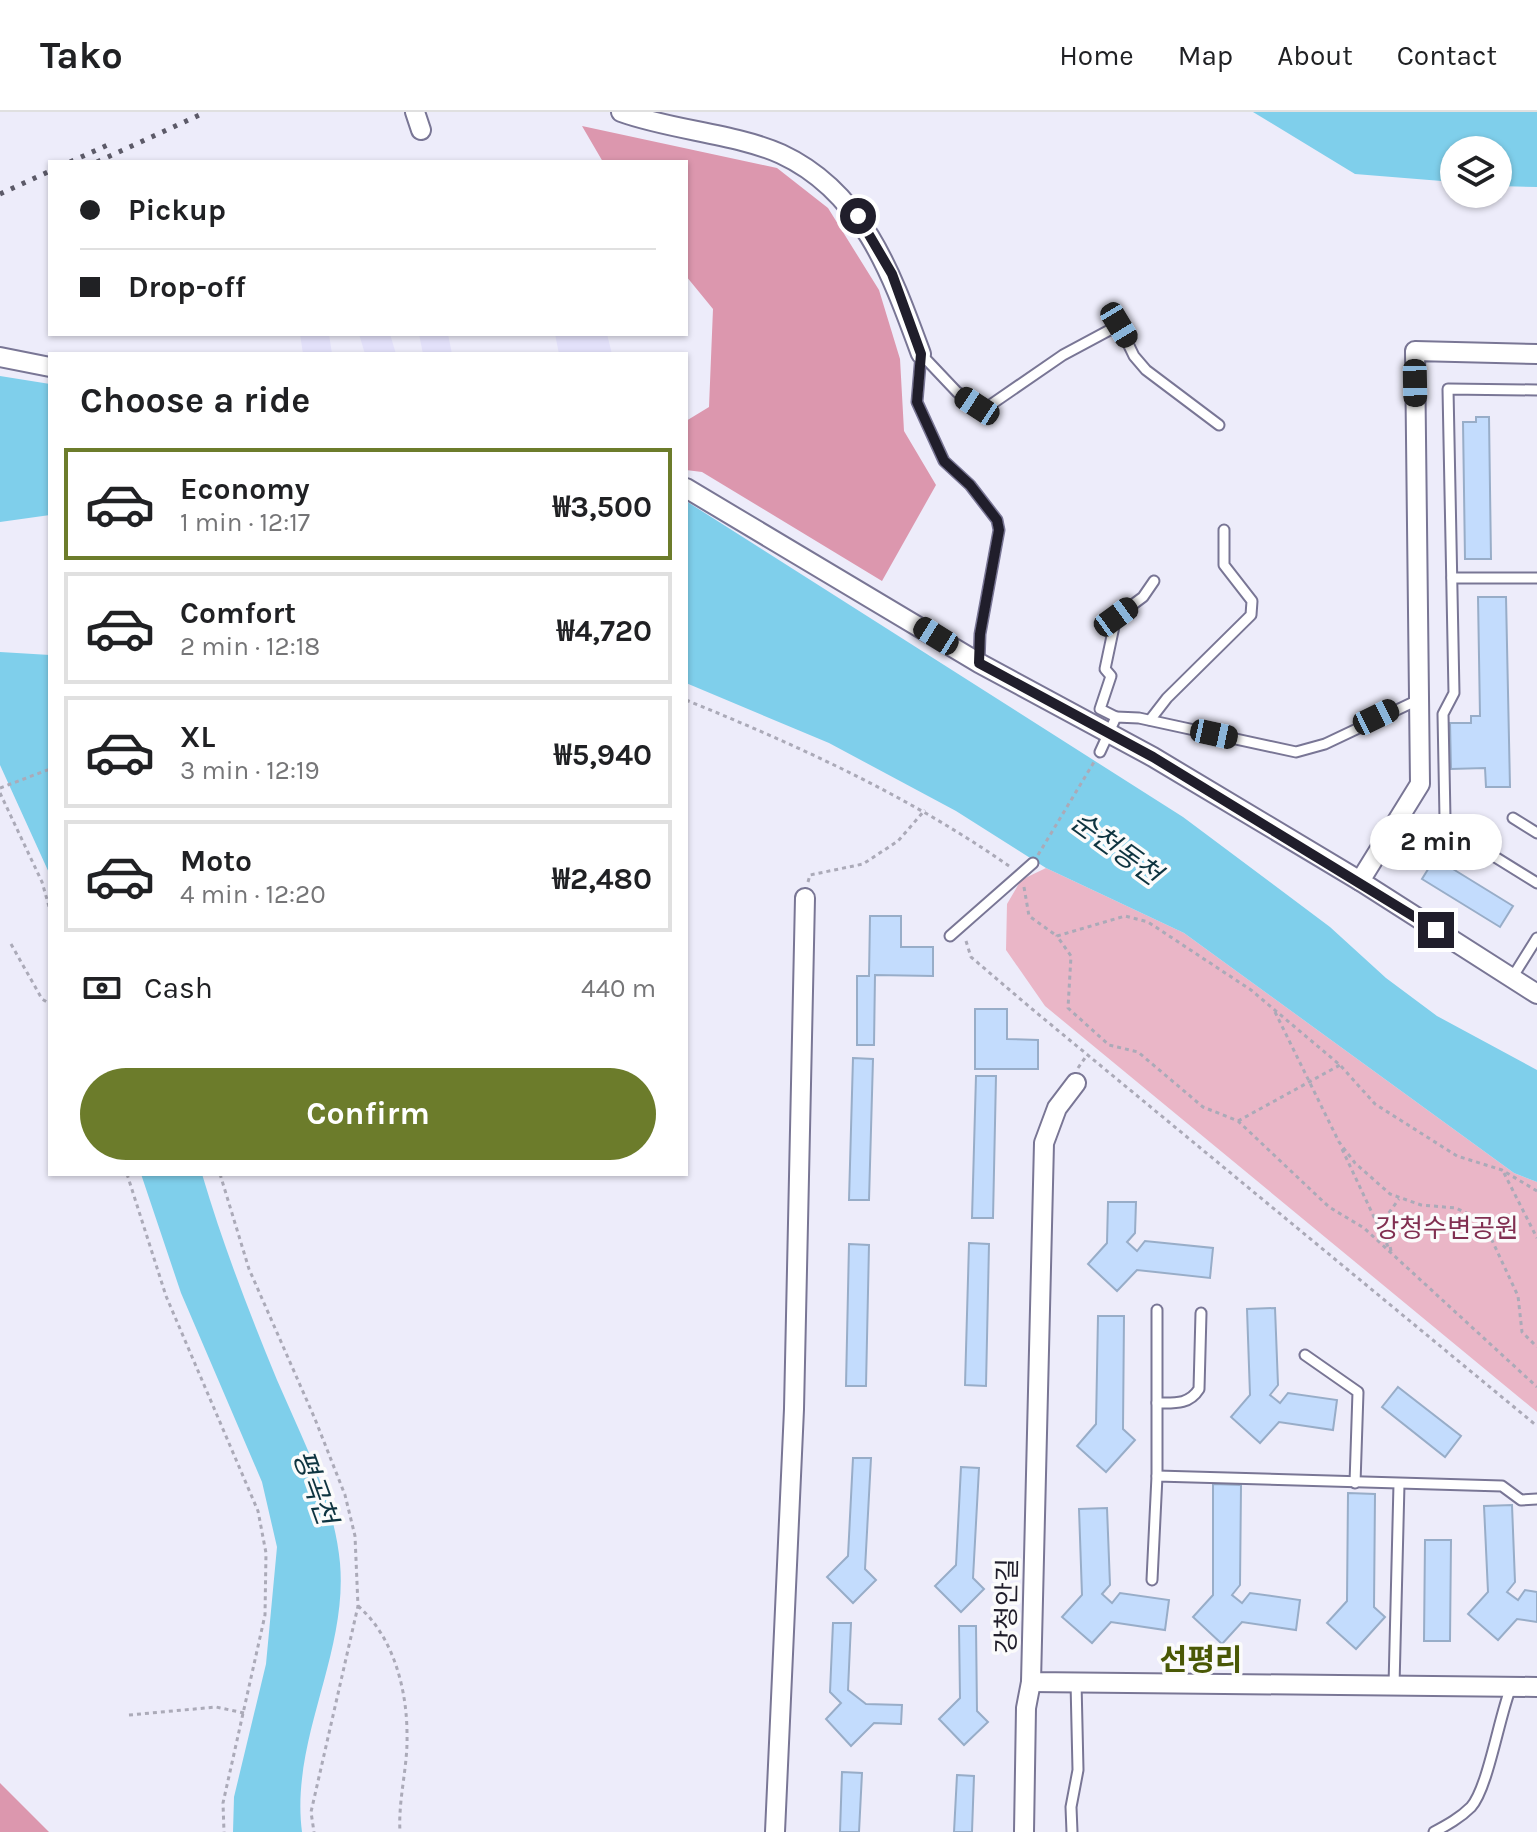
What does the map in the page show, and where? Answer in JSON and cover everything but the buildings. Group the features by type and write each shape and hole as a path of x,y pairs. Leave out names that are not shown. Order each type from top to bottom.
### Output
{"street":[{"path":"621,112 779,154 812,173 858,216 880,250 921,354"},
{"path":"1360,881 1420,784 1415,351 1537,354"},
{"path":"0,357 48,367"},
{"path":"688,489 979,663 1103,743 1153,757 1360,881 1537,994"},
{"path":"775,1832 794,1409 805,898"},
{"name":"강청안길","path":"1076,1083 1057,1108 1044,1143 1031,1682 1537,1687"},
{"path":"1024,1832 1026,1708 1031,1682"}],"lane":[{"path":"921,354 957,392 986,408 1063,355 1119,325 1134,356 1146,370 1208,421 1219,425"},
{"path":"921,354 917,402 944,461 979,496 997,520 999,530 980,634 979,663"},
{"path":"1537,390 1448,389 1454,693 1443,714 1445,818 1458,834 1537,883"},
{"path":"1150,720 1167,698 1251,615 1252,601 1224,565 1224,530"},
{"path":"1452,578 1537,578"},
{"path":"1154,581 1143,597 1116,617 1105,669 1111,676 1100,709 1116,717 1150,720 1296,752 1325,744 1420,699"},
{"path":"1103,743 1116,717"},
{"path":"1513,818 1537,833"},
{"path":"950,936 1023,875 1033,863"},
{"path":"1512,978 1537,938"},
{"path":"1152,1580 1157,1476 1157,1310"},
{"path":"1157,1403 1180,1403 1193,1398 1199,1389 1201,1313"},
{"path":"1305,1355 1358,1392 1355,1483"},
{"path":"1157,1476 1502,1486 1521,1500 1537,1499"},
{"path":"1394,1686 1399,1484"},
{"path":"1072,1832 1071,1807 1078,1770 1076,1682"},
{"path":"1434,1832 1472,1806 1483,1788 1500,1714 1511,1687"}],"path":[{"path":"688,701 786,740 925,810 1023,875 1029,916 1057,936 1071,956 1068,1008 1109,1045 1138,1052 1203,1107 1238,1121 1329,1207 1364,1228 1537,1387"},
{"path":"1033,863 1103,743"},
{"path":"48,770 0,791 42,882 48,903"},
{"path":"805,898 810,875 863,864 898,841 925,810"},
{"path":"1057,936 1125,916 1148,922 1251,990 1340,1065 1375,1104 1457,1156 1502,1170 1537,1191"},
{"path":"961,925 971,957 1537,1426"},
{"path":"11,944 34,987 48,1002"},
{"path":"1273,1009 1311,1081 1391,1254"},
{"path":"1238,1121 1340,1065"},
{"path":"1339,1142 1355,1163 1390,1194 1421,1205 1456,1208 1483,1221 1518,1296 1522,1332 1537,1347"},
{"path":"1502,1170 1537,1238"},
{"path":"128,1176 166,1296 262,1527 267,1583 265,1615 223,1803 224,1832"},
{"path":"221,1176 249,1269 345,1495 355,1536 358,1606 311,1812 314,1832"},
{"path":"1391,1254 1385,1218 1401,1198"},
{"path":"358,1606 375,1621 397,1666 407,1733 399,1809 400,1832"},
{"path":"129,1715 216,1707 245,1713"}],"shaded area":[{"path":"582,126 777,168 828,208 879,290 900,359 904,431 936,485 882,581 702,472 688,470 688,420 709,407 713,309 688,278 688,160 602,160"},
{"path":"300,336 329,336 332,352 303,352"},
{"path":"360,336 391,336 395,352 364,352"},
{"path":"419,336 448,336 452,352 423,352"},
{"path":"555,336 608,336 612,352 559,352"},
{"path":"0,1783 49,1832 0,1832"}],"green space":[{"name":"강청수변공원","path":"1046,868 1184,933 1514,1173 1537,1182 1537,1412 1045,1006 1006,950 1007,904 1021,880"}],"water":[{"path":"1253,112 1537,112 1537,187 1512,186 1512,136 1440,136 1440,181 1355,174"},
{"path":"0,376 48,384 48,515 0,522"},
{"name":"순천동천","path":"688,502 1183,817 1330,927 1386,978 1437,1016 1537,1070 1537,1182 1514,1173 1184,933 1046,868 956,811 829,743 688,684"},
{"path":"0,652 48,655 48,871 0,765"},
{"name":"평곡천","path":"142,1176 203,1176 247,1304 316,1469 337,1539 340,1597 336,1631 304,1764 302,1832 233,1832 234,1797 266,1664 277,1547 262,1482 181,1293"}],"railway":[{"path":"101,160 206,112"},
{"path":"74,160 110,144"},
{"path":"0,194 48,172"}],"district":[{"name":"선평리","path":"1201,1660"}],"route":[{"path":"858,216 892,274 921,354 917,402 925,421 944,461 970,485 997,520 999,530 980,634 979,663 1153,757 1436,930"}]}
